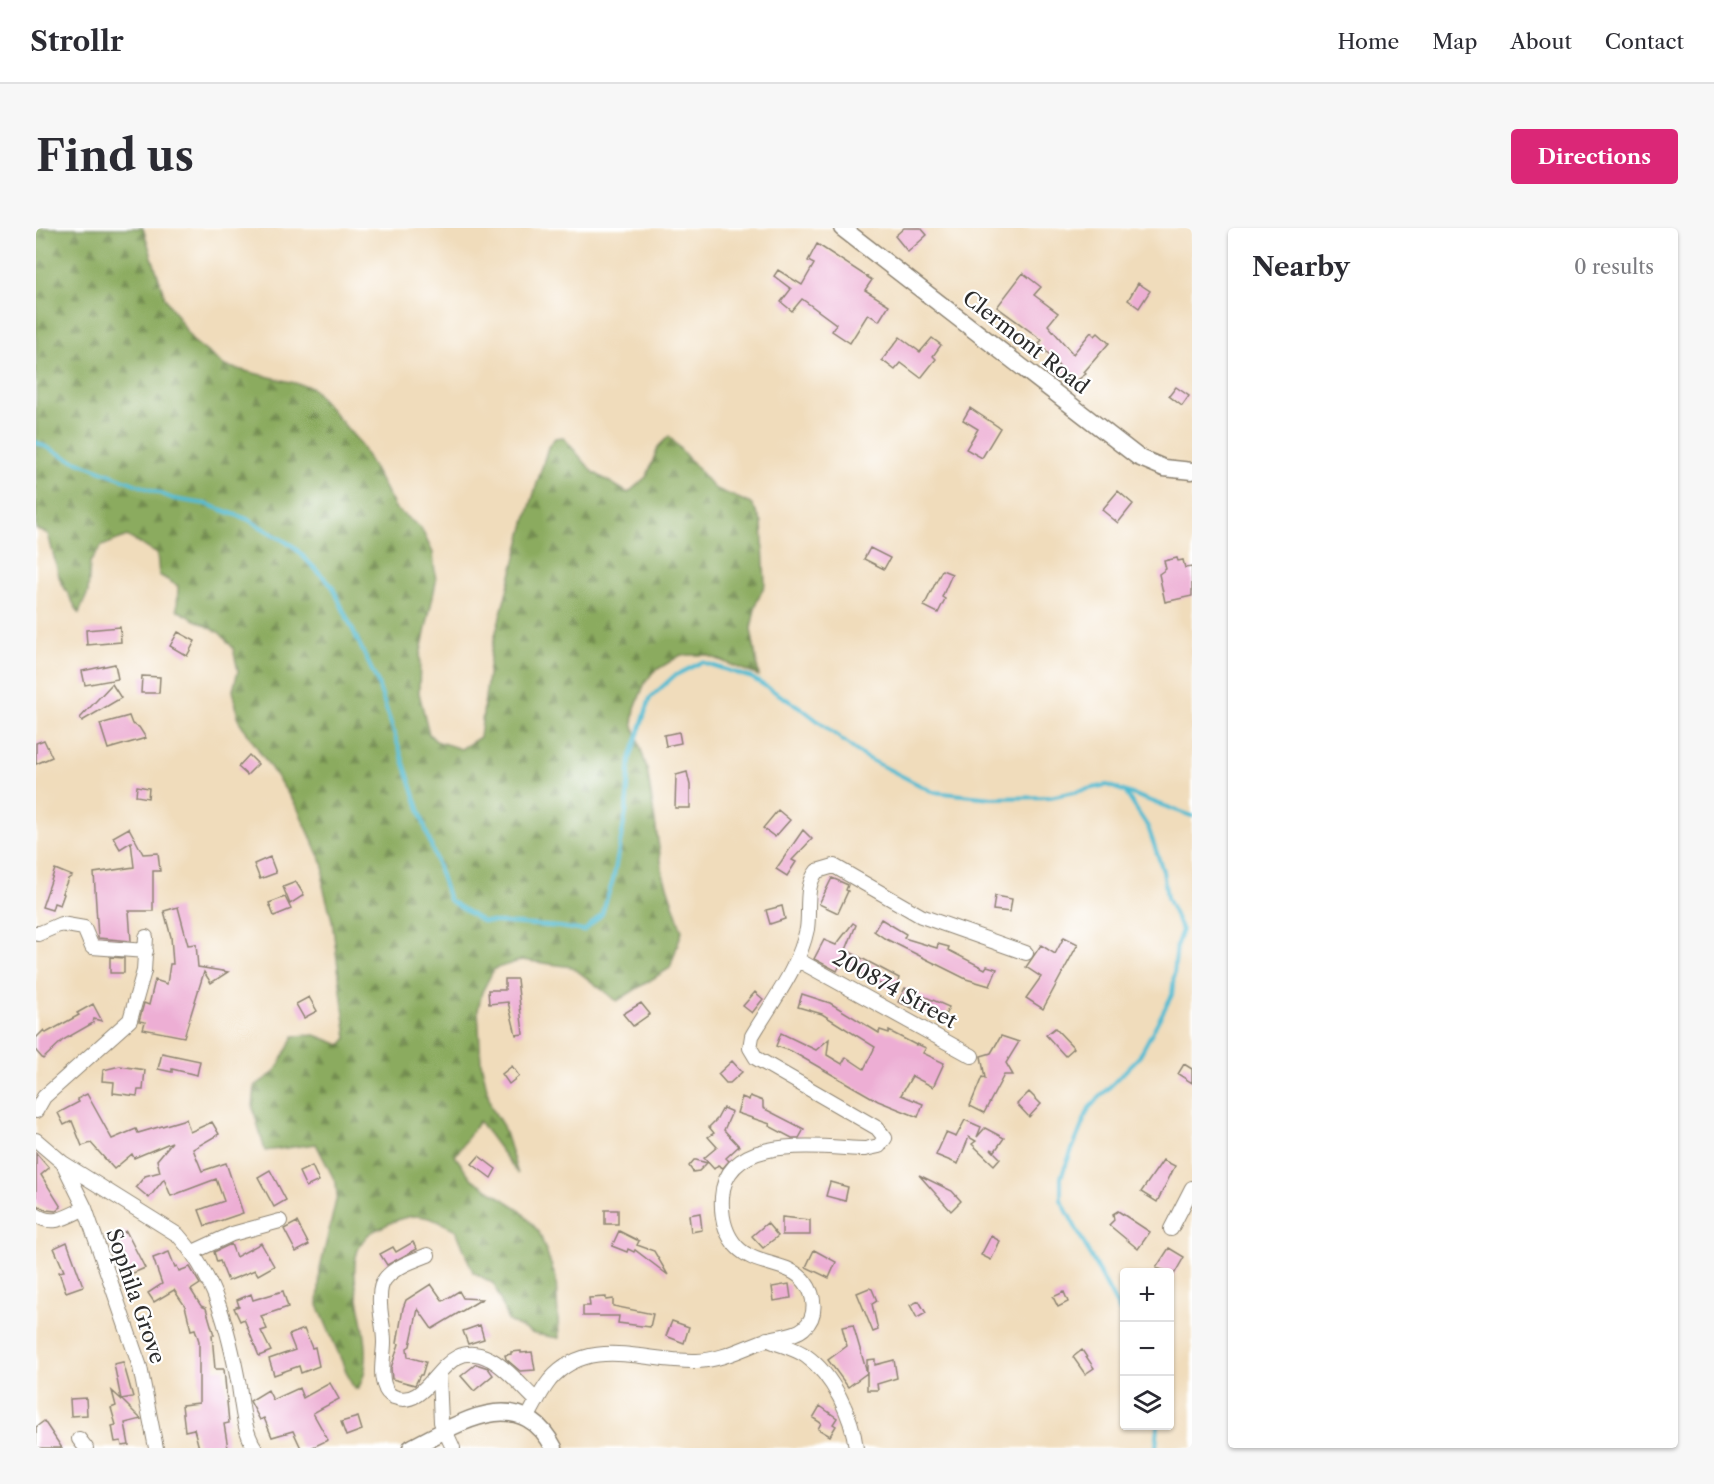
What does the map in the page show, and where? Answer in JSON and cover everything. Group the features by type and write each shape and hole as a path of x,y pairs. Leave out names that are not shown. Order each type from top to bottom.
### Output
{"street":[{"name":"Clermont Road","path":"842,228 1138,457 1164,468 1192,471"},
{"path":"526,1419 549,1381 563,1368 586,1356 619,1353 699,1361 728,1355 767,1340 789,1335 803,1329 811,1320 814,1309 812,1297 800,1277 786,1269 750,1258 731,1239 723,1219 723,1192 725,1181 736,1165 759,1151 874,1148 883,1143 884,1134 756,1058 752,1053 752,1036 798,960 806,933 809,890 813,875 820,868 834,866 921,916 1026,953"},
{"path":"36,933 68,923 84,928 92,947 146,944 144,971 130,1020 44,1097 36,1111"},
{"name":"200874 Street","path":"798,960 972,1056"},
{"path":"36,1140 63,1163 178,1235 194,1252 212,1287 232,1346 244,1416 255,1448"},
{"name":"Sophila Grove","path":"63,1163 85,1208 140,1367 156,1448"},
{"path":"1171,1229 1192,1188"},
{"path":"36,1215 50,1221 58,1221 85,1208"},
{"path":"194,1252 232,1234 280,1221"},
{"path":"428,1255 393,1272 385,1279 381,1288 384,1381 390,1395 397,1398 415,1394 440,1375"},
{"path":"767,1340 800,1353 812,1362 844,1406 856,1448"},
{"path":"453,1448 445,1431 440,1411 440,1375 444,1366 457,1355 465,1353 486,1357 507,1371 537,1401"},
{"path":"411,1448 488,1413 513,1413 526,1419 540,1427 554,1448"}],"green space":[{"path":"36,228 143,228 165,298 193,341 225,366 311,387 359,442 396,509 421,528 433,553 436,582 420,656 419,693 429,734 436,741 461,749 480,737 491,651 525,523 548,447 555,438 563,437 593,472 628,493 647,476 658,447 669,436 714,488 752,504 762,523 765,584 756,604 751,629 759,676 707,655 681,655 653,672 645,683 635,708 633,724 647,769 663,874 682,931 670,968 617,1001 572,967 522,960 494,969 482,992 478,1010 481,1062 491,1107 503,1126 518,1174 479,1121 455,1156 472,1179 519,1209 539,1232 556,1278 559,1338 534,1334 508,1321 494,1284 473,1272 456,1230 430,1218 407,1217 370,1233 358,1250 355,1267 356,1286 364,1328 365,1370 358,1389 355,1389 351,1383 318,1305 320,1269 337,1196 336,1183 316,1144 265,1151 253,1108 255,1086 275,1072 294,1036 315,1035 341,1045 347,1038 332,920 323,886 324,866 297,807 239,721 233,690 238,671 233,648 220,633 177,610 178,586 159,575 157,554 127,536 102,546 90,562 88,592 79,613 60,580 48,534 36,529"}],"building":[{"path":"904,228 921,228 927,235 908,252 895,236"},
{"path":"817,244 872,280 865,290 889,305 879,321 868,314 850,343 832,331 836,324 802,299 792,311 781,302 791,289 774,276 778,270 802,285 814,264 808,261"},
{"path":"1023,273 1041,287 1034,295 1058,313 1048,325 1073,354 1091,332 1095,336 1098,333 1109,343 1084,372 1086,374 1073,383 1039,343 1042,340 997,307"},
{"path":"1138,283 1150,291 1139,308 1128,300"},
{"path":"900,337 920,352 932,338 941,345 933,356 936,359 921,378 901,363 895,370 882,360"},
{"path":"1176,387 1189,396 1182,406 1169,396"},
{"path":"970,408 1000,428 982,458 966,449 978,429 963,420"},
{"path":"1118,491 1133,504 1118,523 1102,510"},
{"path":"870,548 890,558 884,569 864,559"},
{"path":"1177,558 1178,561 1183,560 1185,568 1192,567 1192,596 1165,602 1159,574 1166,569 1164,561"},
{"path":"942,570 952,574 942,597 945,599 938,613 924,606"},
{"path":"120,627 121,642 87,645 86,630"},
{"path":"178,632 195,641 187,656 170,646"},
{"path":"115,664 118,679 85,685 82,671"},
{"path":"142,676 160,677 159,693 141,693"},
{"path":"112,684 121,698 82,721 80,718"},
{"path":"129,716 132,724 139,727 146,738 108,749 100,724"},
{"path":"679,732 681,743 666,746 664,735"},
{"path":"44,740 52,757 36,764 36,743"},
{"path":"249,755 258,764 247,775 238,767"},
{"path":"687,772 690,785 690,808 675,808 676,775"},
{"path":"137,786 149,788 148,798 136,796"},
{"path":"778,810 790,820 775,837 763,828"},
{"path":"129,828 143,854 158,853 160,871 153,871 153,911 129,911 131,941 98,938 94,873 134,867 131,842 120,849 113,837"},
{"path":"803,830 812,839 792,860 796,862 787,876 776,869"},
{"path":"270,857 276,873 260,879 254,864"},
{"path":"55,869 72,876 68,879 62,893 64,894 60,905 54,903 52,910 42,907"},
{"path":"832,878 848,885 846,890 848,891 838,913 819,904"},
{"path":"296,882 304,895 290,904 283,887"},
{"path":"995,896 1012,899 1010,912 993,910"},
{"path":"285,897 291,909 274,916 269,903"},
{"path":"782,906 785,919 770,924 766,910"},
{"path":"178,907 188,945 196,944 198,967 228,972 211,983 204,972 184,1037 143,1029 145,1022 139,1021 144,1003 149,1005 155,980 167,984 170,964 173,964 171,937 164,911"},
{"path":"881,919 906,934 904,938 937,948 938,944 949,947 948,950 985,969 987,966 997,969 990,986 966,979 884,938 874,931"},
{"path":"853,923 856,925 846,950 899,978 895,992 841,963 837,971 814,959 824,940 836,945"},
{"path":"1064,937 1078,944 1043,1009 1026,998 1041,977 1026,967 1041,945 1055,954"},
{"path":"110,957 124,958 124,973 110,973"},
{"path":"505,979 517,979 523,1034 516,1035 508,1002 489,1004 488,990 505,990"},
{"path":"905,988 949,1007 942,1021 898,1002"},
{"path":"755,992 763,999 752,1013 743,1006"},
{"path":"802,994 830,1003 879,1033 880,1030 889,1033 889,1031 926,1048 923,1053 944,1063 933,1087 912,1076 901,1095 923,1104 918,1117 878,1101 791,1051 776,1046 781,1033 816,1050 829,1039 827,1055 842,1064 846,1057 864,1069 875,1047 822,1014 798,1007"},
{"path":"309,997 317,1011 304,1018 296,1004"},
{"path":"641,1003 650,1014 633,1026 623,1014"},
{"path":"93,1004 102,1021 94,1019 93,1023 63,1040 43,1059 36,1051 36,1038 44,1030 46,1033 79,1015 77,1013"},
{"path":"1055,1028 1074,1048 1065,1056 1046,1035"},
{"path":"1001,1036 1019,1042 1006,1063 1013,1075 1004,1075 984,1113 970,1106 982,1077 985,1078 981,1056 991,1053"},
{"path":"162,1053 200,1061 197,1075 172,1069 172,1072 158,1069"},
{"path":"732,1061 742,1072 730,1083 726,1083 718,1074"},
{"path":"1184,1064 1192,1069 1192,1083 1178,1074"},
{"path":"120,1066 145,1070 143,1090 138,1090 137,1096 113,1093 114,1082 102,1081 103,1070"},
{"path":"512,1066 519,1076 509,1084 502,1074"},
{"path":"1029,1092 1041,1104 1029,1117 1017,1104"},
{"path":"87,1094 112,1139 136,1129 138,1133 186,1119 190,1132 212,1122 219,1134 193,1149 202,1171 226,1163 243,1213 205,1226 199,1210 224,1201 216,1179 171,1196 164,1179 149,1198 136,1187 145,1176 160,1172 157,1160 172,1142 134,1158 132,1154 114,1169 91,1143 82,1146 72,1121 64,1125 58,1113 79,1102 77,1099"},
{"path":"750,1096 763,1101 763,1108 804,1129 799,1138 792,1138 769,1126 770,1124 737,1113 742,1097 749,1100"},
{"path":"723,1108 732,1112 724,1130 739,1146 726,1158 729,1161 723,1168 718,1165 714,1169 704,1158 717,1147 708,1137 714,1133 709,1127"},
{"path":"965,1120 981,1127 977,1137 985,1128 1004,1138 995,1151 991,1149 1000,1158 994,1165 972,1144 976,1141 969,1137 958,1164 936,1155 946,1133 956,1137"},
{"path":"36,1153 49,1168 41,1175 61,1207 56,1211 46,1210 36,1204"},
{"path":"479,1156 496,1169 491,1178 472,1164"},
{"path":"694,1160 707,1163 699,1171 693,1172 689,1166"},
{"path":"1163,1160 1175,1166 1157,1202 1141,1192"},
{"path":"312,1166 319,1181 306,1187 299,1172"},
{"path":"270,1170 286,1200 274,1207 258,1177"},
{"path":"919,1175 952,1191 961,1201 951,1211"},
{"path":"830,1182 848,1187 845,1201 826,1196"},
{"path":"605,1210 618,1210 618,1224 605,1224"},
{"path":"1118,1211 1150,1232 1138,1249 1109,1225 1114,1220 1113,1214"},
{"path":"700,1213 702,1230 691,1232 689,1215"},
{"path":"782,1217 810,1220 810,1235 782,1235"},
{"path":"297,1222 309,1245 296,1252 284,1229"},
{"path":"767,1223 778,1236 763,1248 752,1236"},
{"path":"126,1231 145,1268 126,1276 120,1260 125,1258 114,1237"},
{"path":"619,1231 639,1241 637,1245 654,1251 668,1275 635,1250 634,1252 628,1249 627,1252 612,1246"},
{"path":"991,1236 1000,1241 991,1260 981,1255"},
{"path":"67,1242 83,1286 66,1292 59,1272 64,1271 54,1248"},
{"path":"413,1242 417,1249 387,1265 380,1254 393,1247 396,1252"},
{"path":"261,1243 274,1266 258,1275 255,1270 228,1281 214,1252 231,1244 236,1257"},
{"path":"1169,1248 1184,1257 1174,1274 1174,1268 1156,1268"},
{"path":"814,1250 836,1262 829,1278 806,1267"},
{"path":"169,1252 175,1267 177,1266 179,1271 190,1267 200,1284 191,1290 201,1306 206,1308 214,1335 212,1335 215,1369 224,1369 229,1423 224,1424 228,1448 199,1448 194,1429 185,1431 182,1405 199,1403 199,1341 195,1329 191,1330 185,1306 174,1290 154,1302 148,1293 162,1284 153,1258"},
{"path":"431,1284 443,1301 459,1291 463,1298 482,1299 432,1329 418,1309 410,1346 407,1348 408,1357 426,1362 422,1375 415,1385 392,1379 391,1368 399,1344 397,1343 406,1300"},
{"path":"789,1284 791,1298 774,1301 772,1287"},
{"path":"872,1289 877,1301 872,1304 878,1330 873,1332 857,1293"},
{"path":"283,1291 288,1307 261,1316 267,1329 261,1331 271,1351 259,1356 244,1319 240,1321 234,1308 239,1306 237,1300 251,1294 253,1300"},
{"path":"1064,1292 1068,1302 1058,1307 1053,1297"},
{"path":"606,1297 606,1300 613,1299 613,1306 653,1314 650,1327 618,1323 619,1316 583,1316 583,1306 590,1306 589,1298"},
{"path":"919,1301 926,1313 917,1318 910,1305"},
{"path":"672,1321 689,1327 684,1343 666,1336"},
{"path":"480,1325 484,1339 468,1344 463,1331"},
{"path":"853,1325 867,1373 848,1387 828,1360 847,1346 842,1327"},
{"path":"304,1329 312,1348 315,1347 319,1366 301,1373 299,1366 274,1375 269,1359 295,1350 289,1335"},
{"path":"1082,1350 1094,1368 1085,1374 1073,1357"},
{"path":"521,1351 521,1353 532,1352 535,1370 520,1371 506,1359 505,1355"},
{"path":"875,1359 875,1365 894,1360 897,1378 877,1384 878,1390 867,1390 867,1360"},
{"path":"123,1362 133,1397 121,1399 114,1364"},
{"path":"476,1364 488,1368 493,1375 474,1391 461,1376"},
{"path":"330,1383 339,1399 313,1413 328,1440 311,1448 301,1448 293,1431 272,1437 264,1418 260,1420 250,1401 268,1390 273,1400 299,1388 303,1398"},
{"path":"112,1391 141,1419 125,1423 129,1445 122,1446 121,1441 115,1442 112,1426 116,1425 111,1408 116,1406"},
{"path":"86,1398 87,1415 71,1416 70,1399"},
{"path":"820,1406 837,1418 833,1424 836,1426 830,1436 818,1429 821,1423 813,1418"},
{"path":"358,1417 362,1430 346,1436 341,1422"},
{"path":"44,1421 62,1448 36,1448 36,1427"}],"waterway":[{"path":"36,442 68,458 174,499 206,504 247,519 293,546 332,586 377,681 449,900 482,921 584,931 602,914 613,880 626,813 630,759 650,698 674,676 702,662 752,678 801,708 863,756 933,792 992,798 1050,797 1107,785 1192,816"},
{"path":"1120,1311 1061,1200 1061,1177 1089,1108 1139,1057 1172,995 1177,944 1182,930 1167,898 1163,871 1148,827 1125,792"},
{"path":"1156,1448 1158,1430"}]}
